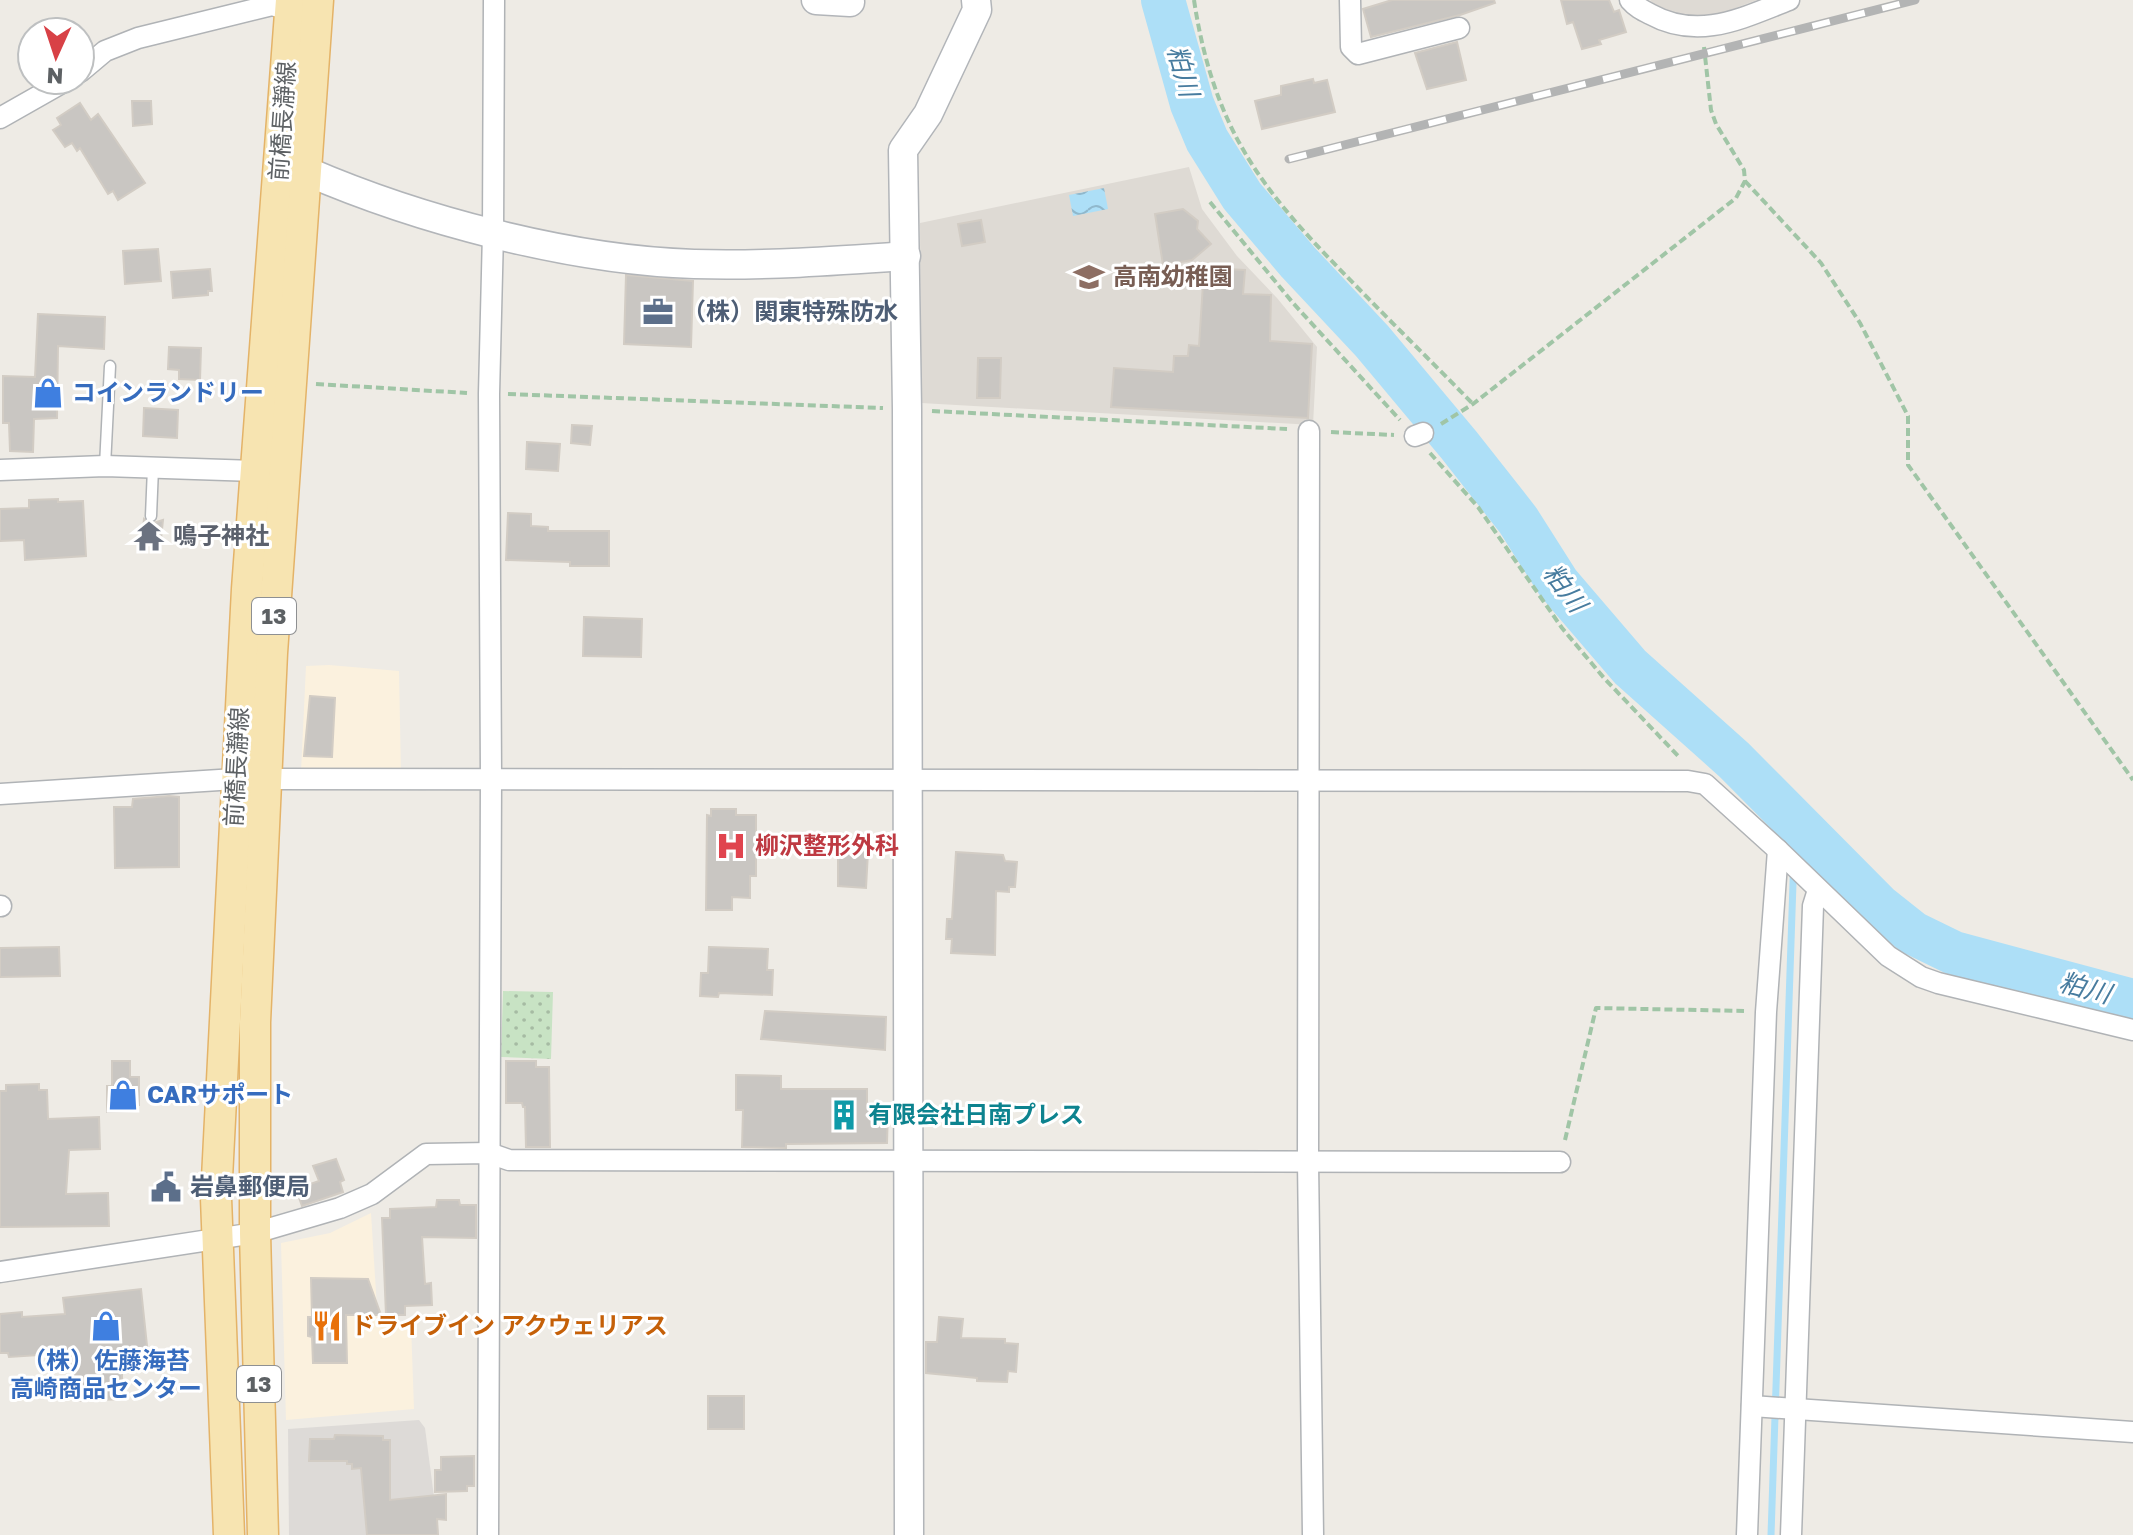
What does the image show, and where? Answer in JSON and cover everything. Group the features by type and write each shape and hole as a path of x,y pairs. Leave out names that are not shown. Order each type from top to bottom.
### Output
{"main road":[{"name":"前橋長瀞線","path":"263,1535 255,1233 255,1022 266,779 306,171 300,3"},
{"name":"前橋長瀞線","path":"229,1535 216,1198 235,779 255,471 300,3"}],"street":[{"path":"488,1535 489,394 494,0"},
{"path":"816,0 850,2"},
{"path":"909,1535 907,409 903,150 928,114 977,10 976,0"},
{"path":"1350,0 1351,47 1358,54 1459,28"},
{"path":"1630,0 1663,21 1702,28 1720,25 1789,0"},
{"path":"96,59 105,51 138,38 272,5 300,3"},
{"path":"0,118 39,96"},
{"path":"306,171 416,211 493,233 624,258 690,264 813,263 906,256"},
{"path":"1309,431 1308,1162 1313,1535"},
{"path":"0,470 105,466 255,471"},
{"path":"0,794 235,779"},
{"path":"266,779 1688,781 1705,784 1888,956 1921,977 2133,1030"},
{"path":"1789,861 1766,1012 1773,1407 1791,1535"},
{"path":"1747,1535 1773,1407 1813,906 1818,890"},
{"path":"0,1272 255,1233 340,1208 372,1194 426,1154 489,1153 509,1160 1560,1162"},
{"path":"1773,1407 2133,1432"}],"lane":[{"path":"105,466 110,366"},
{"path":"151,516 153,468"}],"path":[{"path":"1194,0 1207,66 1227,118 1247,157 1271,193 1300,230 1473,404"},
{"path":"290,383 489,394 907,409 1419,435 1467,409 1736,198 1745,181 1744,170 1711,110 1702,28"},
{"path":"1745,181 1829,275 1860,323 1908,416 1908,465 2133,780"},
{"path":"1210,202 1293,303 1419,435 1478,507 1604,678 1705,784"},
{"path":"1560,1162 1596,1008 1766,1012"}],"shaded area":[{"path":"1650,0 1757,0 1714,16 1679,17 1659,9"},
{"name":"高南幼稚園","path":"1189,167 1202,209 1237,256 1317,347 1313,425 921,403 920,223"},
{"path":"306,666 399,671 401,774 301,772"},
{"path":"371,1213 378,1324 411,1324 414,1409 286,1420 281,1243 330,1233"},
{"path":"419,1420 425,1428 439,1535 289,1535 288,1429"}],"green space":[{"path":"503,991 553,992 551,1059 501,1057"}],"water":[{"path":"1104,188 1108,209 1073,216 1069,195"}],"building":[{"path":"1392,0 1494,0 1495,3 1371,37 1363,9"},
{"path":"1561,0 1609,0 1614,12 1619,10 1626,32 1582,49 1573,22 1567,24"},
{"path":"1457,42 1466,80 1427,89 1415,53"},
{"path":"1313,79 1314,83 1327,80 1335,112 1262,129 1255,101 1281,95 1281,86"},
{"path":"132,101 151,101 152,124 133,126"},
{"path":"80,103 91,120 98,114 145,183 118,200 113,191 108,194 80,148 77,151 72,143 65,147 53,130 61,125 57,118"},
{"path":"1183,209 1198,221 1197,229 1211,244 1192,260 1163,265 1155,214"},
{"path":"981,220 985,242 962,246 958,224"},
{"path":"158,249 161,281 125,284 123,251"},
{"path":"1204,268 1245,270 1243,294 1271,295 1270,341 1312,344 1308,418 1111,407 1114,368 1173,372 1174,356 1188,356 1189,345 1199,346"},
{"path":"210,269 212,291 208,291 208,295 173,298 171,272"},
{"name":"（株）関東特殊防水","path":"626,275 693,281 691,347 624,344"},
{"path":"38,314 105,317 104,349 58,346 57,418 34,419 33,452 10,451 9,423 3,423 3,376 35,377"},
{"path":"169,347 201,348 200,380 179,379 179,370 168,369"},
{"path":"978,358 1001,358 1000,398 977,398"},
{"path":"144,408 178,410 177,438 143,436"},
{"path":"572,425 592,426 590,445 571,443"},
{"path":"527,442 560,444 558,471 526,469"},
{"path":"58,499 58,502 83,501 86,556 25,560 24,540 0,541 0,509 29,508 29,500"},
{"path":"508,513 531,514 531,526 548,527 548,531 609,531 609,566 506,560"},
{"path":"144,519 150,524 163,520 161,539 142,537"},
{"path":"584,617 642,619 641,657 583,656"},
{"path":"310,696 335,698 332,757 304,756"},
{"path":"179,797 179,867 115,868 114,807 132,807 133,799"},
{"name":"柳沢整形外科","path":"711,809 736,809 736,815 756,815 756,876 750,876 750,898 732,897 732,910 706,910 707,815 711,816"},
{"path":"842,844 864,845 864,851 868,852 866,888 838,886 838,850 843,851"},
{"path":"956,852 1003,855 1005,861 1017,862 1015,887 1009,887 1009,892 996,891 995,955 951,953 952,939 946,939 947,919 952,919"},
{"path":"59,947 60,976 0,977 0,948"},
{"path":"709,947 768,949 767,970 773,970 772,995 719,993 718,997 700,996 701,973 708,973"},
{"path":"765,1011 886,1017 885,1050 761,1039"},
{"name":"CARサポート","path":"112,1061 130,1061 130,1077 139,1077 139,1105 134,1105 134,1111 107,1112 107,1086 112,1086"},
{"path":"506,1061 536,1061 536,1067 549,1067 550,1147 526,1147 525,1107 522,1103 506,1103"},
{"path":"736,1075 781,1076 781,1089 867,1089 867,1103 878,1103 878,1109 888,1109 887,1143 742,1147 743,1110 736,1110"},
{"path":"39,1084 39,1090 47,1090 48,1119 99,1117 100,1149 69,1150 66,1194 108,1193 109,1226 0,1227 0,1091 6,1091 6,1085"},
{"path":"336,1159 344,1180 340,1182 343,1192 302,1206 296,1189 319,1181 313,1166"},
{"path":"437,1200 459,1200 460,1205 476,1205 476,1238 422,1237 425,1284 431,1283 432,1305 405,1306 405,1315 386,1315 382,1218 390,1218 390,1209 436,1207"},
{"name":"ドライブイン アクウェリアス","path":"311,1278 368,1279 381,1315 346,1315 347,1363 313,1363 312,1337 308,1336 308,1317 312,1317"},
{"path":"141,1289 148,1355 130,1356 130,1366 122,1367 122,1399 75,1401 70,1353 9,1357 8,1353 0,1353 0,1314 22,1312 22,1317 65,1314 63,1298"},
{"path":"939,1317 963,1319 961,1338 1005,1339 1005,1343 1018,1344 1016,1372 1008,1371 1007,1382 926,1373 926,1342 937,1342"},
{"path":"708,1396 744,1396 744,1429 708,1429"},
{"path":"335,1435 383,1436 383,1440 390,1440 390,1500 446,1494 446,1520 437,1519 438,1535 367,1535 361,1468 352,1469 352,1464 347,1464 347,1461 309,1461 310,1439 334,1439"},
{"path":"474,1456 474,1486 467,1486 467,1491 435,1492 435,1470 441,1470 441,1457"}],"waterway":[{"name":"粕川","path":"1163,0 1192,104 1207,140 1242,196 1372,341 1459,445 1518,520 1558,583 1630,667 1734,760 1879,906 1913,933 1954,953 2133,1001"},
{"path":"1771,1535 1795,824"}],"railway":[{"path":"1289,159 1915,0"}],"place":[{"name":"高南幼稚園","path":"1089,277"},
{"name":"（株）関東特殊防水","path":"658,312"},
{"name":"コインランドリー","path":"48,393"},
{"name":"鳴子神社","path":"149,536"},
{"name":"柳沢整形外科","path":"731,846"},
{"name":"CARサポート","path":"123,1095"},
{"name":"有限会社日南プレス","path":"844,1115"},
{"name":"岩鼻郵便局","path":"166,1187"},
{"name":"（株）佐藤海苔 高崎商品センター","path":"106,1326"},
{"name":"ドライブイン アクウェリアス","path":"327,1326"}]}
